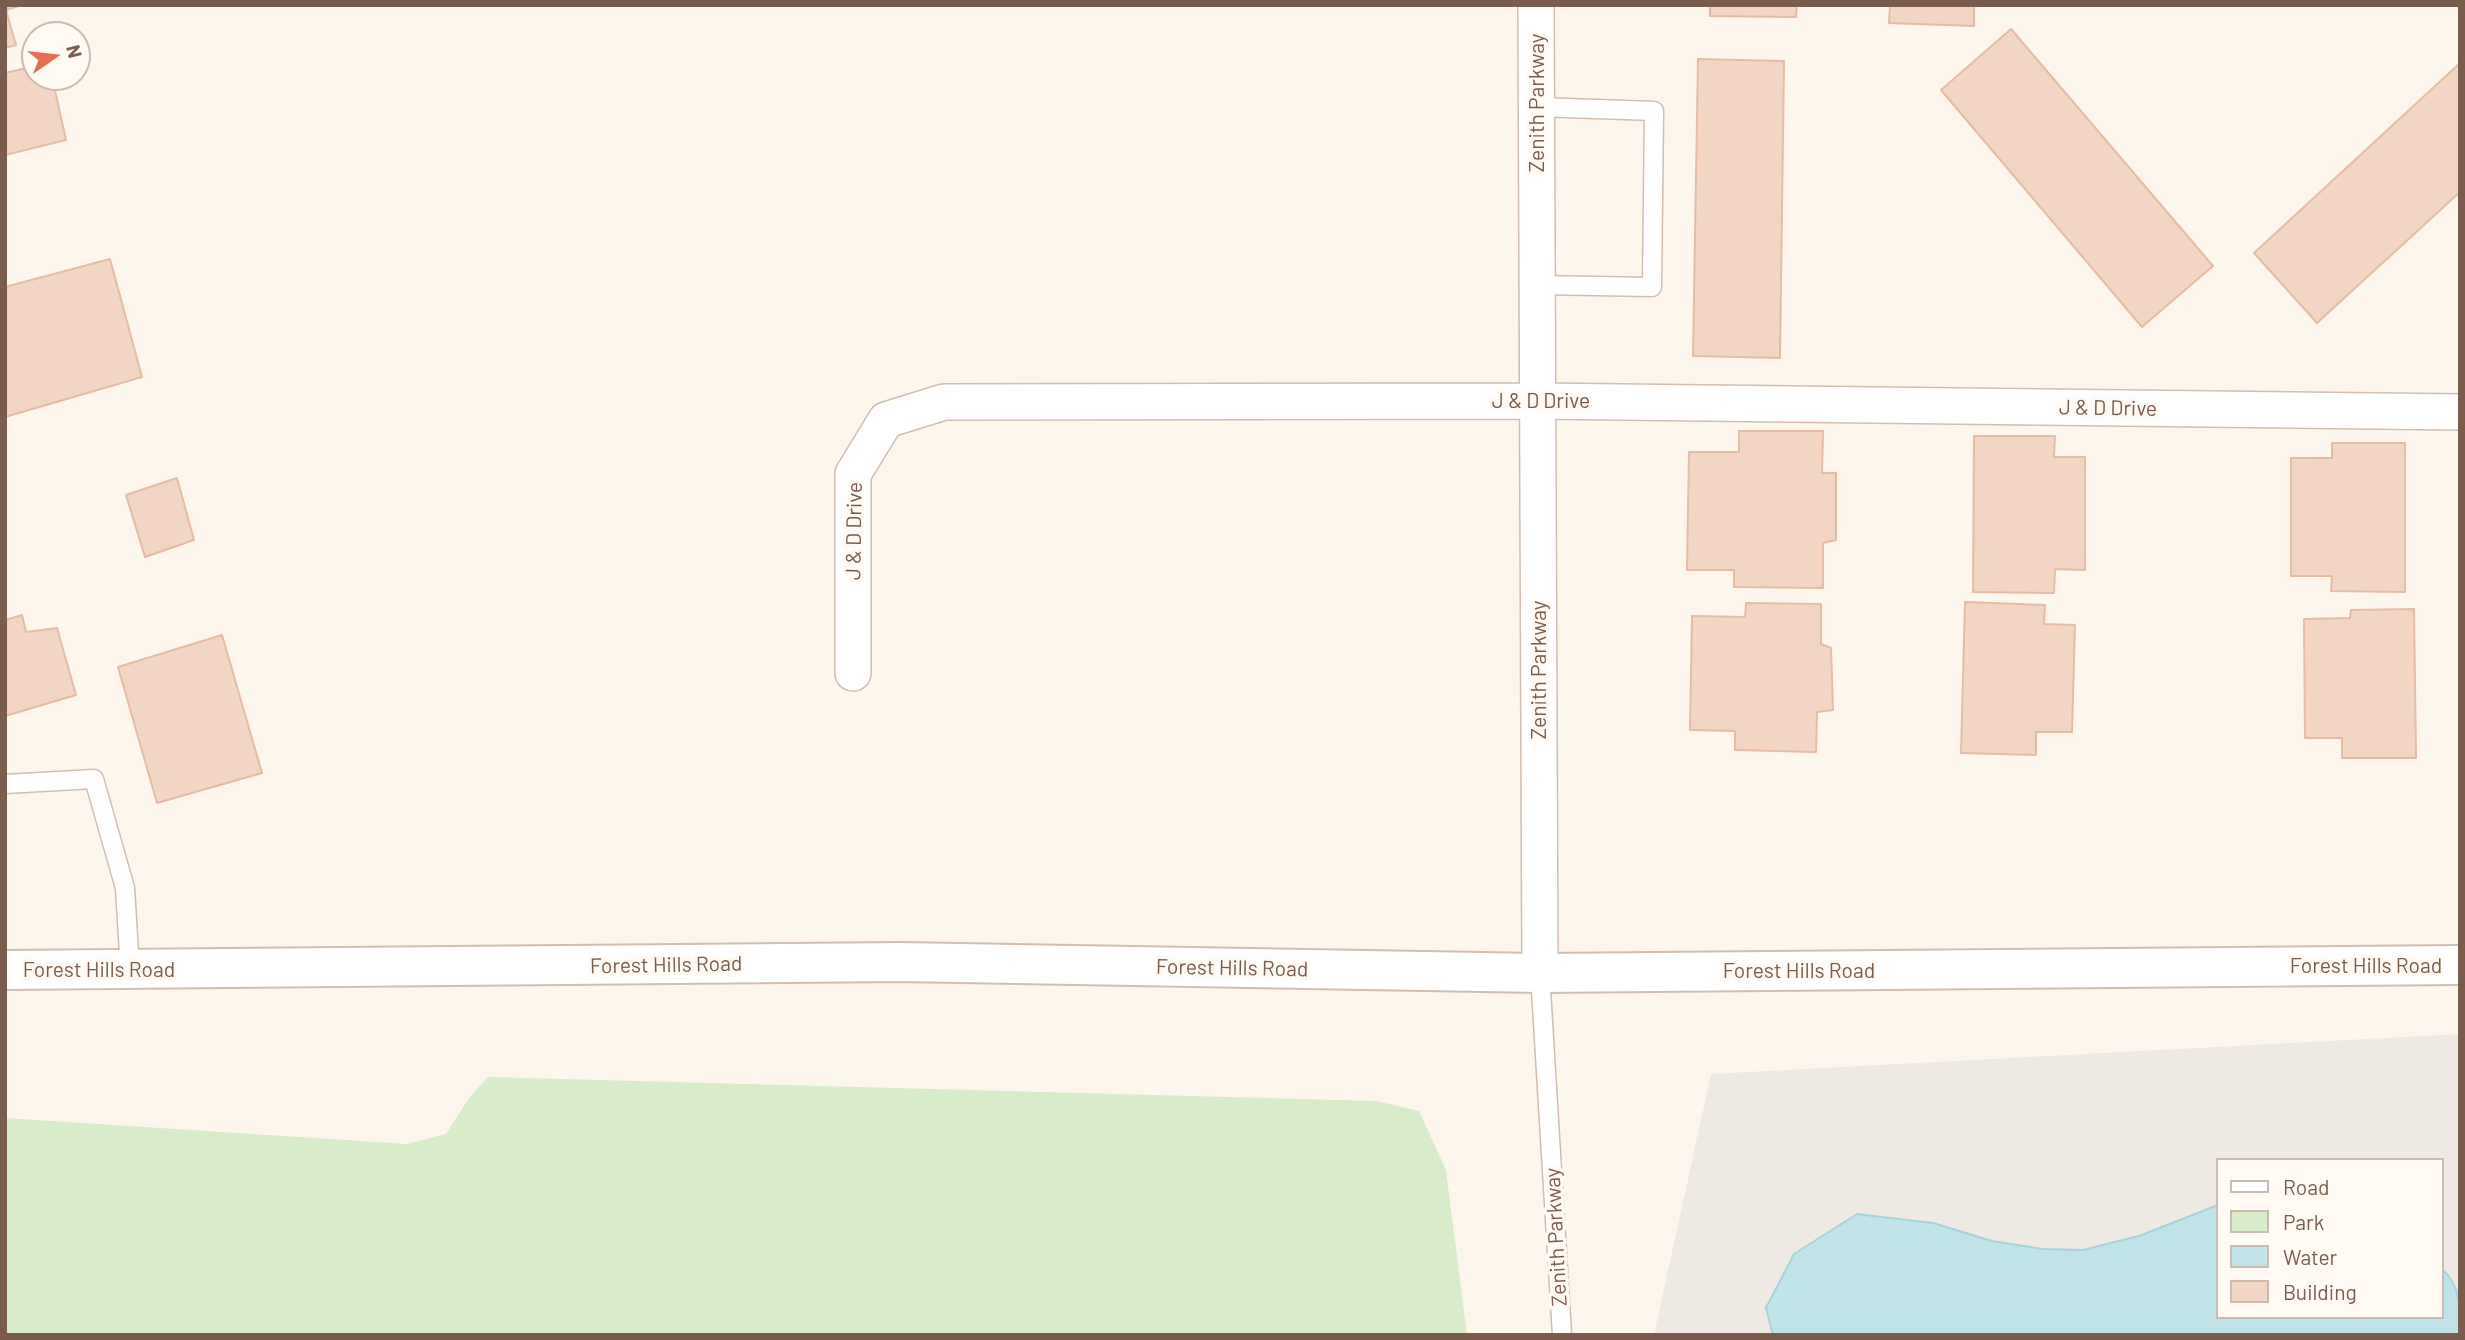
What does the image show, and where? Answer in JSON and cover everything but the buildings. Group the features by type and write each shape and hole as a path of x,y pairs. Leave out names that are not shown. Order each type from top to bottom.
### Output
{"street":[{"name":"Zenith Parkway","path":"1536,5 1540,973"},
{"name":"J & D Drive","path":"853,673 853,474 886,420 944,402 1538,401 2460,412"},
{"name":"Forest Hills Road","path":"5,970 900,962 1540,973 2460,965"}],"lane":[{"path":"1537,107 1654,111 1652,287 1537,285"},
{"path":"5,784 94,779 125,888 130,970"},
{"name":"Zenith Parkway","path":"1540,973 1562,1335"}],"shaded area":[{"path":"2460,1034 2460,1335 1654,1335 1711,1074"}],"green space":[{"path":"488,1077 1376,1101 1419,1111 1446,1170 1467,1335 5,1335 5,1118 407,1144 446,1134 469,1098"}],"water":[{"path":"2216,1206 2216,1319 2444,1319 2444,1271 2456,1291 2460,1308 2460,1335 1773,1335 1766,1308 1794,1254 1857,1214 1933,1223 1992,1241 2043,1249 2083,1250 2139,1236"}]}
